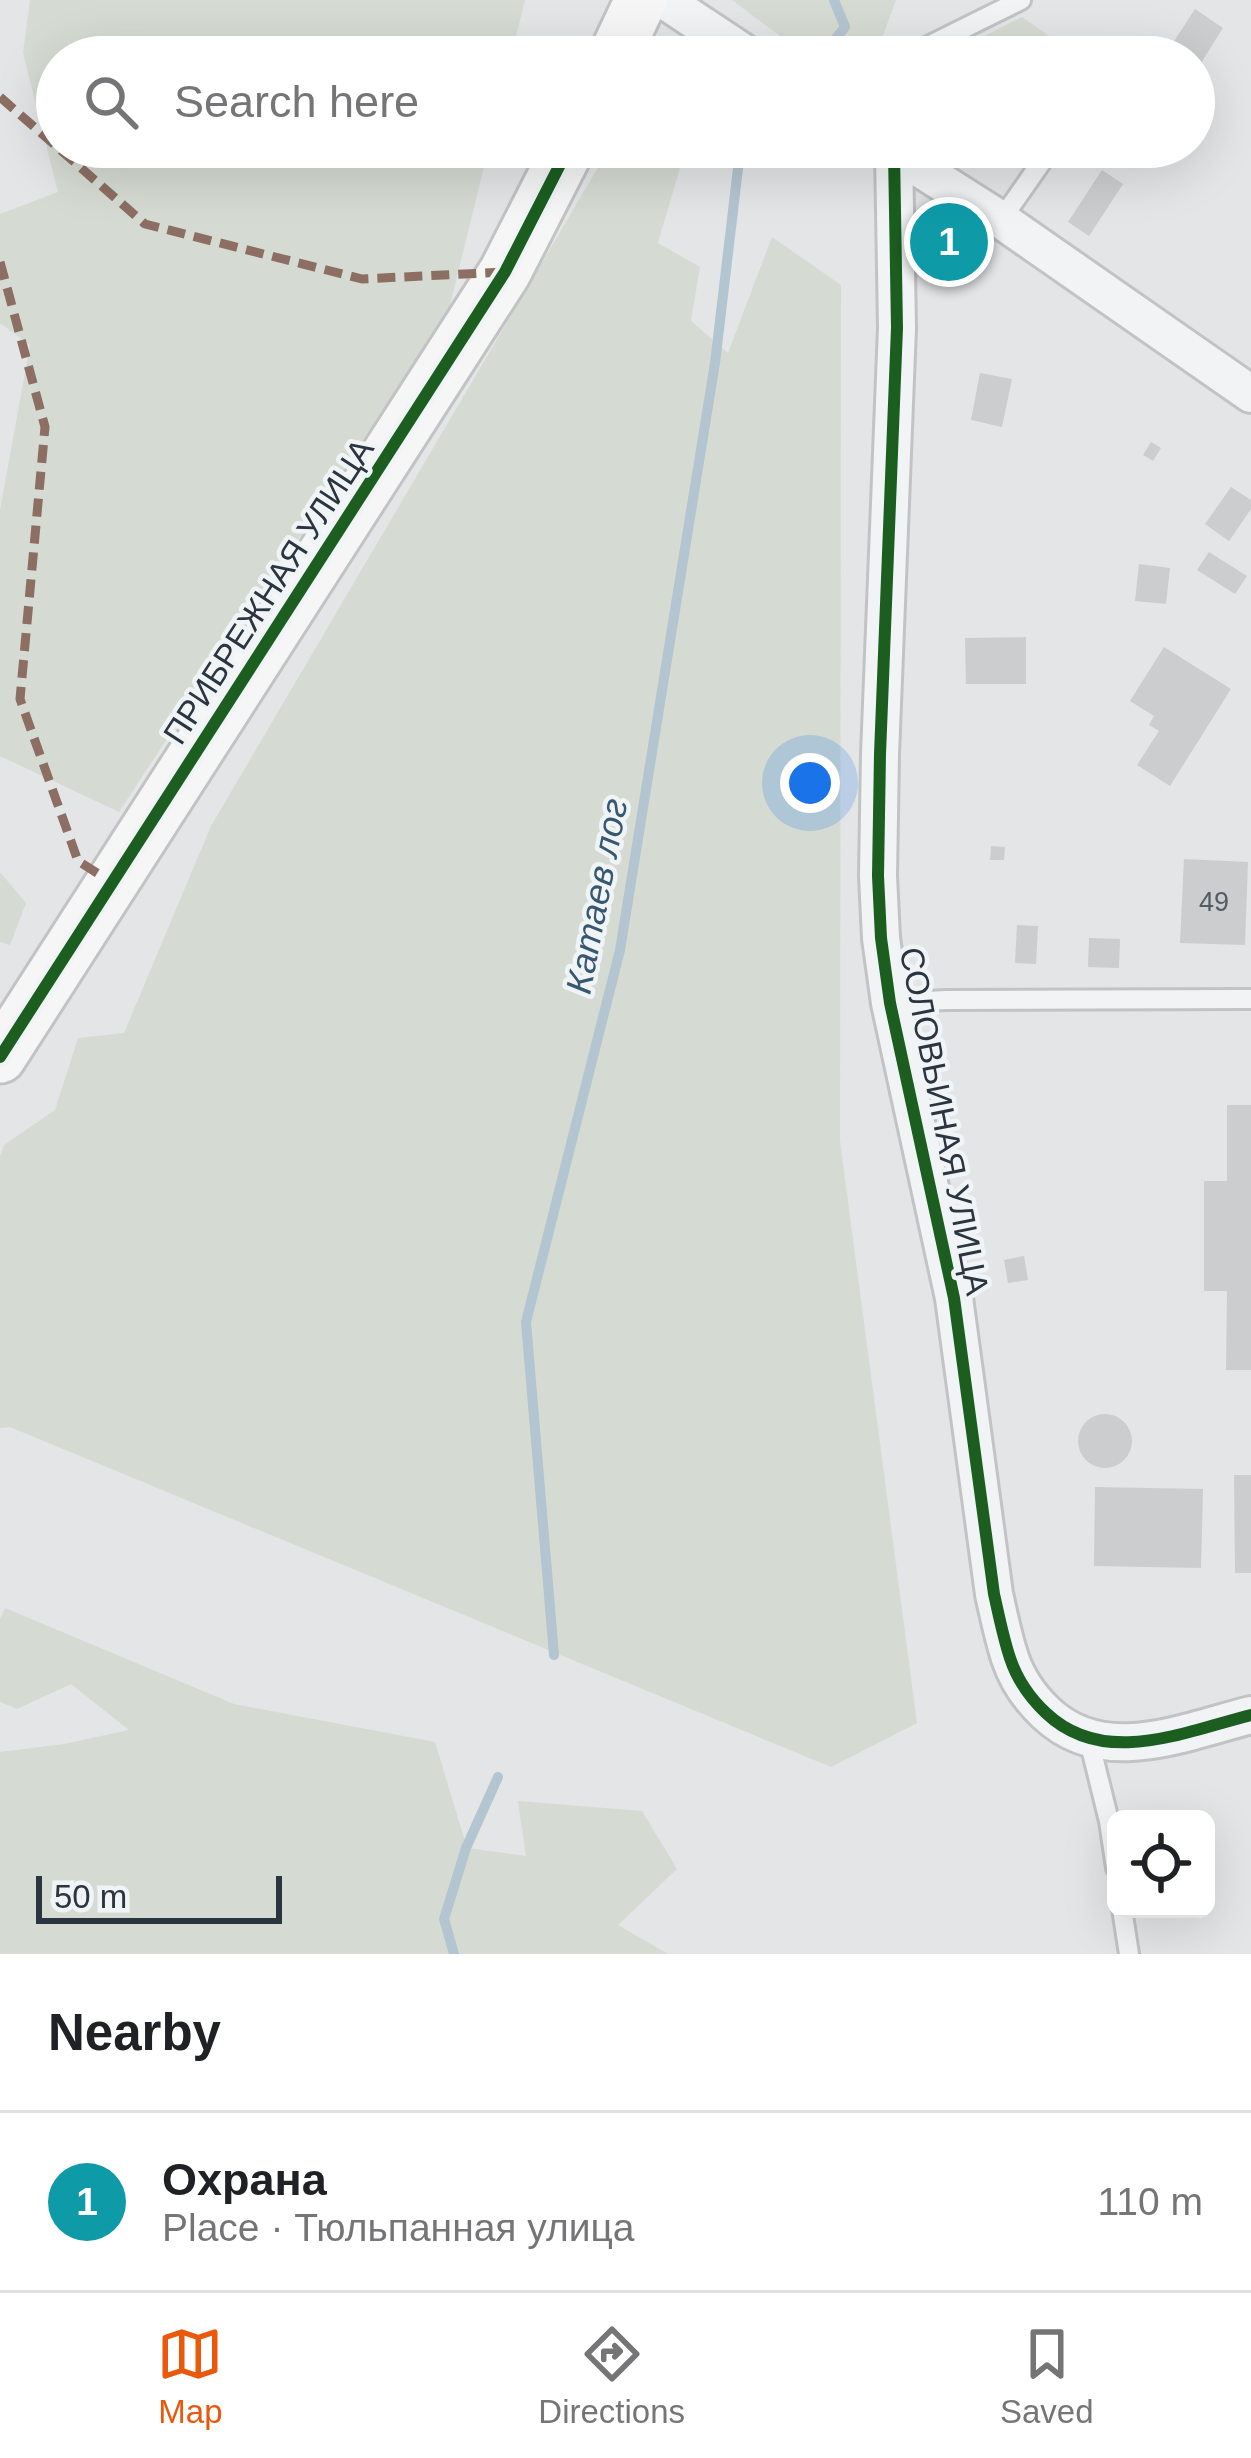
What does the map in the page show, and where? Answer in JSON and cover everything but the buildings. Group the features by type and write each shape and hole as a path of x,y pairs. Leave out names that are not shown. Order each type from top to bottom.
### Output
{"street":[{"path":"624,36 641,0"},
{"path":"664,0 718,36"},
{"name":"ПРИБРЕЖНАЯ УЛИЦА","path":"0,1057 505,272 558,168"},
{"name":"СОЛОВЬИНАЯ УЛИЦА","path":"891,168 897,328 880,754 881,938 890,1003 954,1298 994,1594 1012,1663 1028,1693 1060,1726 1089,1740"},
{"path":"919,168 1251,394"},
{"path":"1089,1740 1139,1741 1251,1714"}],"lane":[{"path":"948,36 1021,0"},
{"path":"1001,220 1037,168"},
{"path":"890,1003 1251,999"},
{"path":"1089,1740 1107,1813"},
{"path":"1124,1918 1130,1954"}],"shaded area":[{"path":"30,0 525,0 516,36 36,36 36,105 23,53"},
{"path":"732,0 896,0 883,36 780,36"},
{"path":"1022,17 1049,36 984,36"},
{"path":"52,168 484,168 449,309 119,812 0,756 0,510 30,345 0,323 0,214 58,192"},
{"path":"598,168 680,168 658,243 700,267 691,321 728,353 772,237 841,285 840,1141 917,1723 831,1767 10,1427 0,1428 0,1156 4,1145 55,1110 78,1038 124,1033 211,826"},
{"path":"0,872 26,903 10,945 0,942"},
{"path":"5,1608 234,1704 435,1742 467,1848 526,1856 518,1801 642,1811 677,1869 618,1925 668,1954 0,1954 0,1752 129,1730 71,1684 17,1709 0,1702 0,1619"}],"waterway":[{"name":"Катаев лог","path":"834,0 845,27 838,36"},
{"name":"Катаев лог","path":"554,1655 526,1322 620,950 715,363 738,168"},
{"name":"Катаев лог","path":"454,1954 444,1919 466,1848 498,1777"}],"marked path":[{"path":"0,97 36,129"},
{"path":"81,168 145,224 362,279 505,272"},
{"path":"0,262 45,427 20,699 78,861 113,883"}],"cycle path":[{"path":"0,1057 505,272 558,168"},
{"path":"894,168 897,328 880,754 881,938 890,1003 954,1298 999,1618 1020,1681 1046,1713 1069,1730 1093,1739 1145,1741 1251,1715"}],"place":[{"name":"Охрана","path":"949,242"}]}
